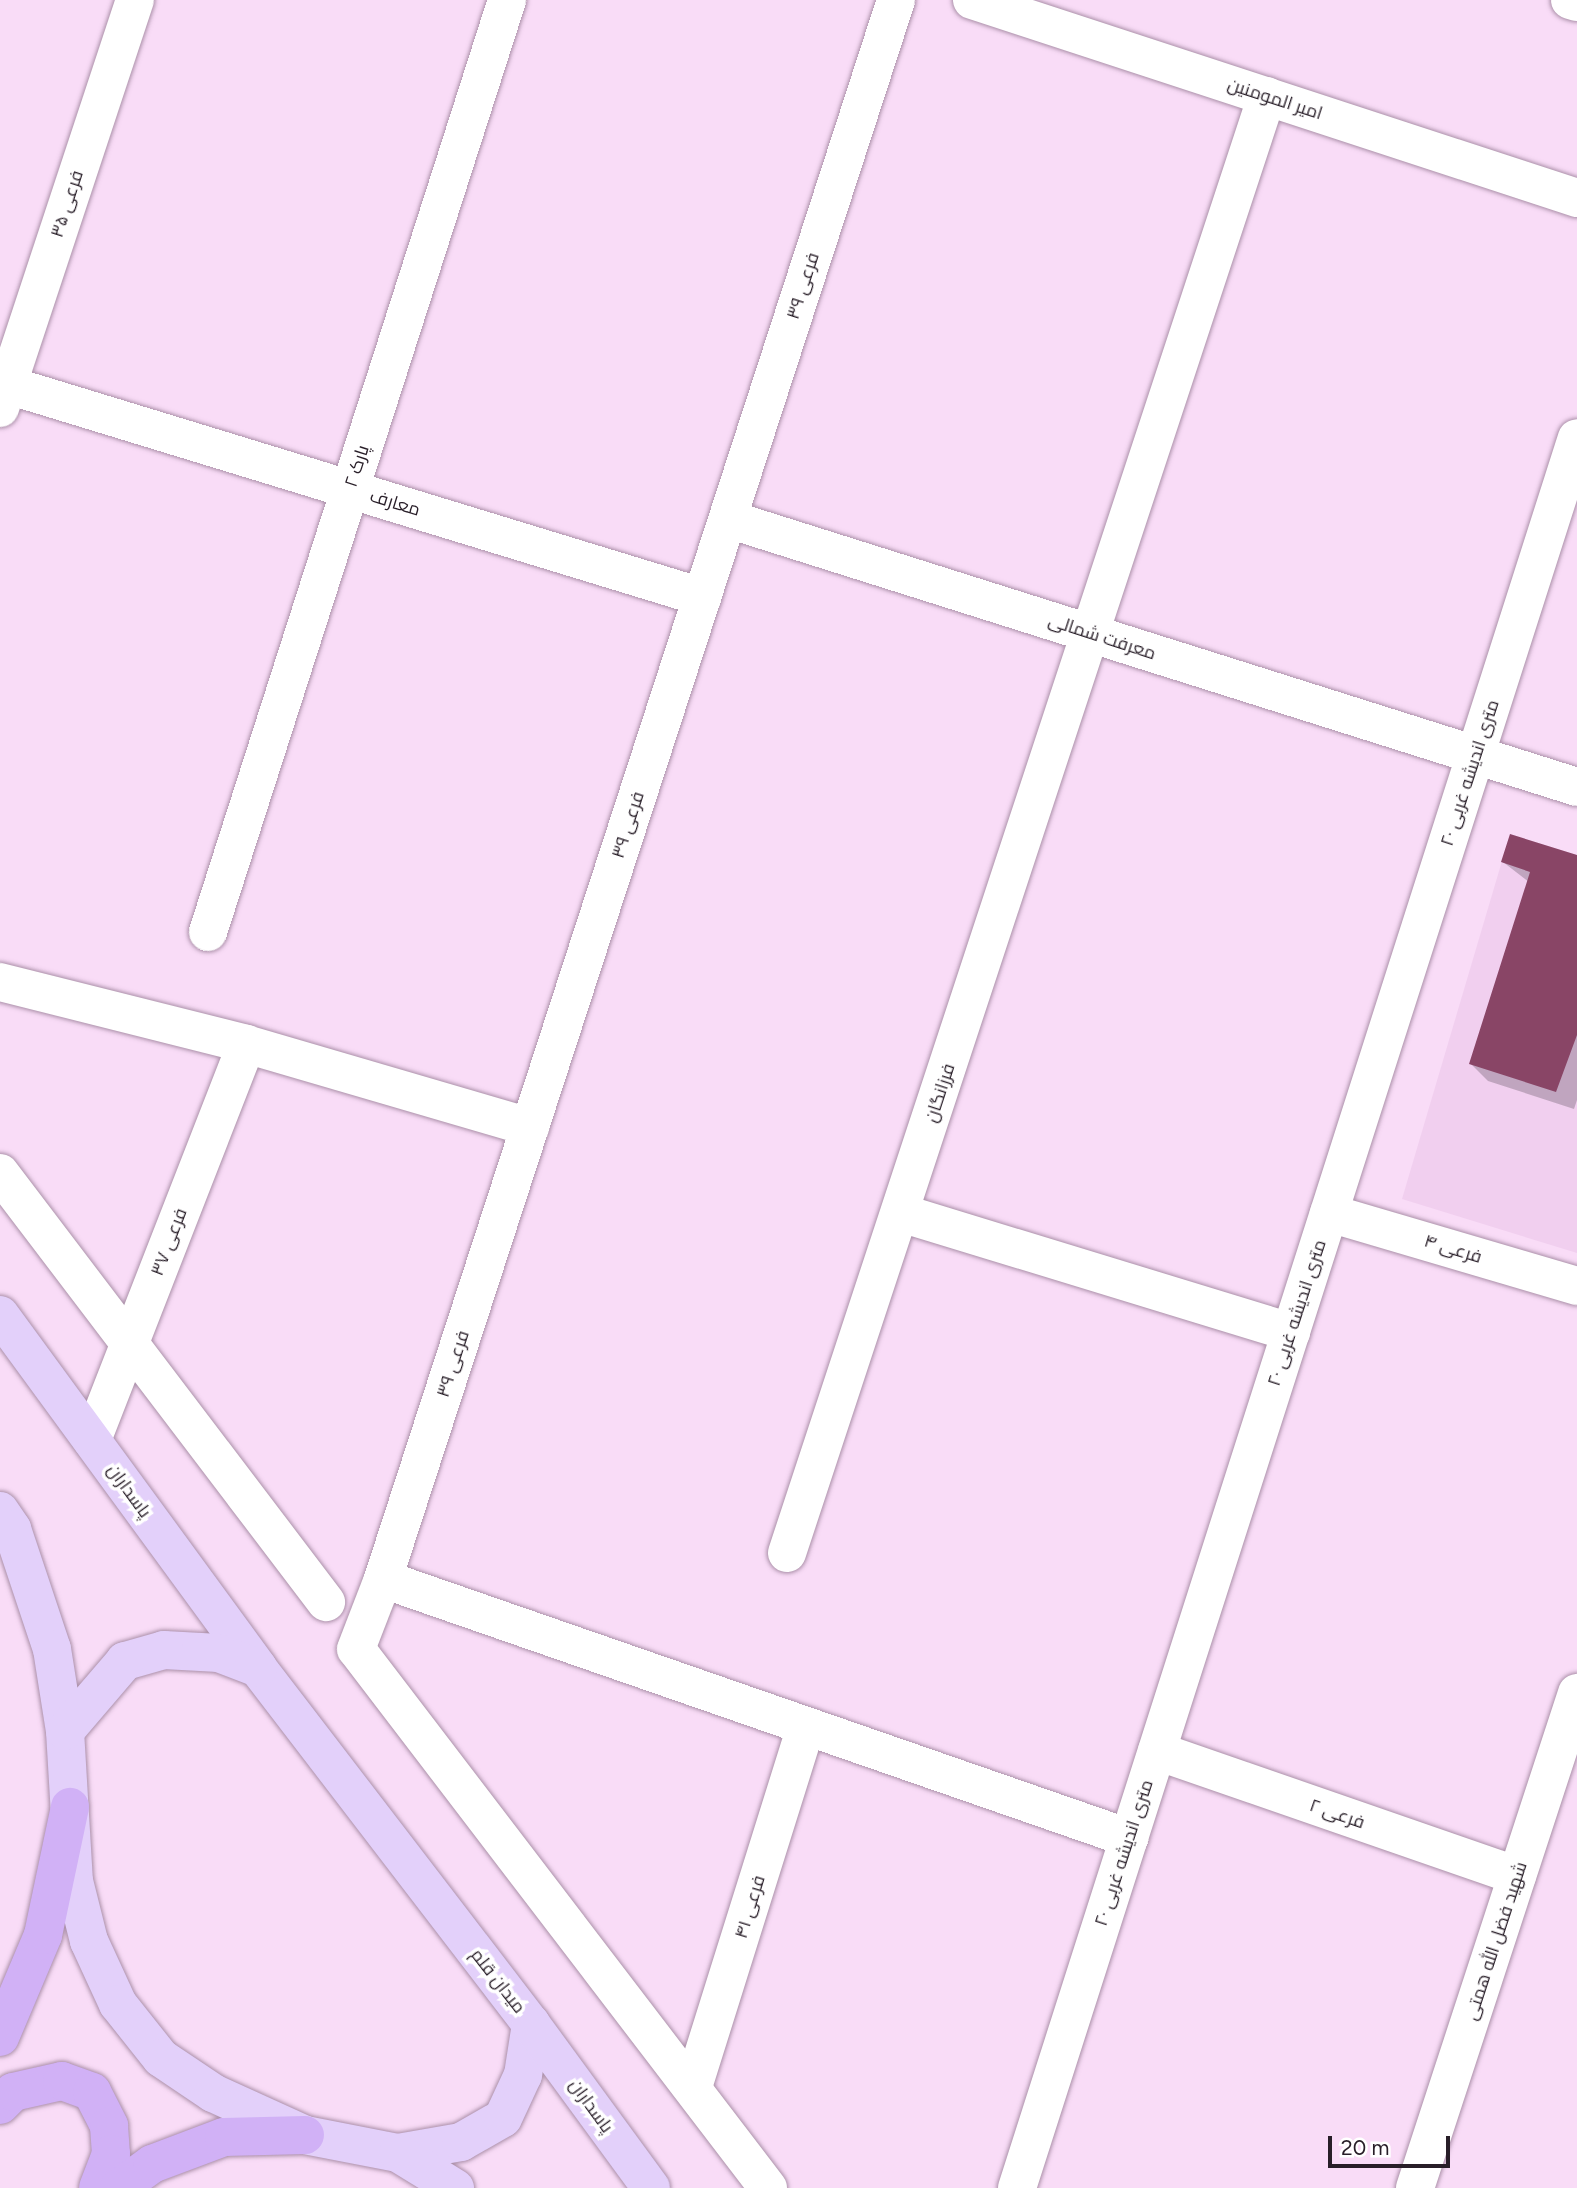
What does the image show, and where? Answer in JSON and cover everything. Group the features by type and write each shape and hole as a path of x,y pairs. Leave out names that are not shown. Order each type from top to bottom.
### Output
{"highway":[{"path":"0,2037 43,1935 70,1807"},
{"path":"0,2105 13,2092 62,2081 92,2092 109,2126 111,2154 98,2188"},
{"path":"119,2188 152,2164 223,2137 305,2135"}],"main road":[{"name":"پاسداران","path":"0,1315 258,1668"},
{"path":"0,1511 12,1529 52,1649 65,1731"},
{"path":"65,1731 125,1661 177,1651 219,1653 258,1668"},
{"name":"میدان قلم","path":"65,1731 74,1881 89,1941 118,2004 161,2058 214,2093 305,2135 398,2152 461,2142 503,2118 523,2075 531,2024 258,1668"},
{"name":"پاسداران","path":"531,2024 651,2188"},
{"path":"398,2152 455,2188"}],"street":[{"name":"فرعی ۳۵","path":"4,397 135,0"},
{"name":"پارک ۲","path":"208,932 507,0"},
{"name":"فرعی ۳۹","path":"693,2087 356,1649 383,1579 896,0"},
{"name":"امیر المومنین","path":"972,0 1577,198"},
{"path":"1570,0 1577,2"},
{"name":"فرزانگان","path":"787,1553 1267,96"},
{"name":"معارف","path":"4,397 350,490 702,597"},
{"name":"۲۰ متری اندیشه غربی","path":"1017,2188 1577,438"},
{"name":"معرفت شمالی","path":"728,519 1577,787"},
{"path":"0,982 246,1044 530,1127"},
{"name":"فرعی ۳۷","path":"92,1440 246,1044"},
{"path":"0,1173 326,1602"},
{"path":"901,1213 1291,1332"},
{"name":"فرعی ۴","path":"1329,1213 1577,1286"},
{"path":"383,1579 1129,1838"},
{"name":"شهید فضل الله همتی","path":"1415,2188 1577,1693"},
{"name":"فرعی ۴۱","path":"693,2087 806,1726"},
{"name":"فرعی ۲","path":"1157,1751 1517,1876"},
{"path":"693,2087 768,2188"}],"shaded area":[{"path":"1510,834 1577,855 1577,1253 1402,1199"}],"building":[{"path":"1510,834 1577,855 1577,1035 1556,1092 1469,1064 1530,872 1501,862"}]}
